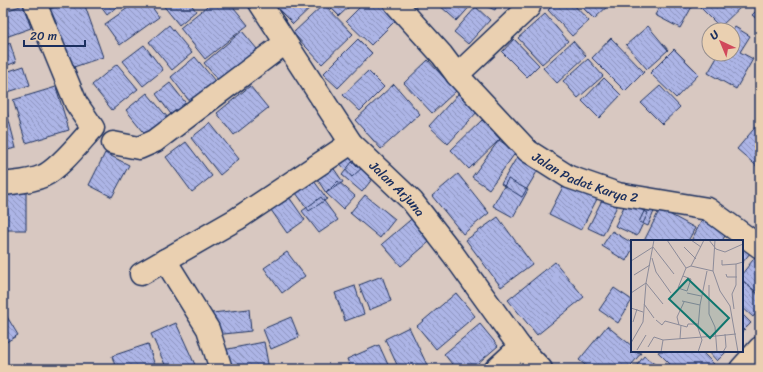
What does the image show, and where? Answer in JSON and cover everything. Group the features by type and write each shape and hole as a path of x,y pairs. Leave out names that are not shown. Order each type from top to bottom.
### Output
{"street":[{"path":"3,184 28,181 44,175 62,161 93,128 76,103 35,3"},
{"name":"Jalan Arjuna","path":"260,3 351,143 412,201 453,254 520,347 541,369"},
{"name":"Jalan Padat Karya 2","path":"395,3 442,55 457,75 528,151 568,177 618,194 708,209 760,247"},
{"path":"457,75 529,7"},
{"path":"113,143 139,148 155,141 285,43"},
{"path":"141,274 237,219 351,143"},
{"path":"165,260 208,329 222,369"},
{"path":"496,369 520,347"},
{"path":"741,369 760,348"}],"building":[{"path":"67,3 84,3 103,57 68,69 47,10"},
{"path":"98,3 122,3 107,15"},
{"path":"135,3 149,3 159,17 120,45 105,24"},
{"path":"190,3 196,11 179,25 162,4"},
{"path":"211,3 230,3 248,25 205,59 180,28"},
{"path":"272,3 315,3 293,24"},
{"path":"326,3 353,3 339,16"},
{"path":"364,3 386,3 399,17 371,45 346,21"},
{"path":"440,3 473,3 457,21 439,5"},
{"path":"479,3 498,3 495,10"},
{"path":"555,3 572,3 589,21 572,36 548,10"},
{"path":"578,3 611,3 594,19"},
{"path":"662,3 694,3 680,28 655,15"},
{"path":"701,3 745,3 725,22 715,22 698,5"},
{"path":"324,4 353,34 322,64 293,33"},
{"path":"23,5 31,28 3,38 3,12"},
{"path":"476,7 490,20 468,44 454,32"},
{"path":"760,7 760,22 752,15"},
{"path":"545,14 568,41 542,64 518,38"},
{"path":"169,25 192,53 172,70 149,42"},
{"path":"648,26 668,50 647,69 626,45"},
{"path":"242,31 257,49 219,81 204,63"},
{"path":"741,31 750,36 741,50"},
{"path":"611,38 644,72 625,91 592,58"},
{"path":"358,39 372,53 338,88 323,74"},
{"path":"514,39 539,65 527,77 502,52"},
{"path":"573,41 586,56 557,83 543,68"},
{"path":"10,43 16,62 3,67 3,46"},
{"path":"144,45 163,70 143,86 123,61"},
{"path":"674,49 699,74 676,98 650,73"},
{"path":"741,53 753,59 736,89 708,73 714,62 741,62"},
{"path":"195,57 215,81 190,102 171,77"},
{"path":"588,59 603,76 578,98 563,81"},
{"path":"428,60 456,91 432,113 404,83"},
{"path":"117,64 138,89 112,110 92,85"},
{"path":"24,66 30,85 8,92 3,73"},
{"path":"368,71 384,87 360,111 343,95"},
{"path":"604,78 621,95 599,118 582,101"},
{"path":"170,83 188,106 173,117 156,94"},
{"path":"394,84 420,114 381,149 355,120"},
{"path":"250,86 268,108 234,135 217,113"},
{"path":"660,86 680,107 662,124 641,103"},
{"path":"56,87 69,130 26,143 13,100"},
{"path":"147,93 169,119 147,136 126,110"},
{"path":"459,93 478,111 448,144 429,126"},
{"path":"5,105 16,148 3,151 3,106"},
{"path":"482,120 500,139 469,169 451,150"},
{"path":"210,123 239,159 220,175 191,138"},
{"path":"758,124 760,126 760,169 737,149"},
{"path":"499,140 516,152 489,189 472,177"},
{"path":"186,142 212,176 192,192 166,157"},
{"path":"349,150 364,166 352,177 337,160"},
{"path":"105,153 129,165 112,197 89,185"},
{"path":"517,157 538,170 522,197 501,184"},
{"path":"352,162 373,178 362,192 342,175"},
{"path":"330,163 343,182 326,193 314,174"},
{"path":"309,174 327,199 309,211 291,186"},
{"path":"458,174 489,213 463,234 432,196"},
{"path":"508,179 528,190 513,217 493,206"},
{"path":"338,181 355,196 343,209 326,193"},
{"path":"565,183 597,199 581,230 549,214"},
{"path":"3,192 26,192 26,230 3,230"},
{"path":"365,195 395,219 380,238 350,213"},
{"path":"289,197 305,220 287,233 271,210"},
{"path":"321,197 338,220 319,233 302,211"},
{"path":"602,200 617,206 603,235 588,228"},
{"path":"626,202 648,213 637,236 615,226"},
{"path":"647,205 655,209 648,226 639,222"},
{"path":"660,209 695,228 689,240 644,240"},
{"path":"416,215 435,237 401,266 382,244"},
{"path":"498,217 532,264 501,287 466,240"},
{"path":"702,220 726,234 723,240 692,240"},
{"path":"612,231 631,242 631,252 626,261 602,246"},
{"path":"737,233 755,247 743,262 743,240 732,240"},
{"path":"287,252 305,276 282,293 264,268"},
{"path":"756,256 760,259 760,295 743,281 743,273"},
{"path":"555,262 584,297 537,335 508,300"},
{"path":"382,276 391,301 369,310 359,285"},
{"path":"743,281 760,296 760,309 753,317 743,308"},
{"path":"355,286 364,314 345,321 335,293"},
{"path":"614,288 631,299 618,323 599,310"},
{"path":"456,293 475,316 436,349 417,326"},
{"path":"249,309 251,331 215,335 212,313"},
{"path":"3,310 18,335 3,344"},
{"path":"743,315 751,323 743,331"},
{"path":"291,317 299,337 271,349 263,329"},
{"path":"176,323 196,367 192,369 167,369 151,334"},
{"path":"480,324 498,346 471,369 456,369 444,354"},
{"path":"607,326 631,345 631,352 641,353 628,369 590,369 579,360"},
{"path":"409,327 427,365 419,369 399,369 385,339"},
{"path":"264,342 269,369 227,369 223,350"},
{"path":"148,344 156,369 116,369 112,356"},
{"path":"379,345 390,369 351,369 347,359"},
{"path":"658,352 702,352 714,364 710,369 675,369"},
{"path":"709,352 726,352 717,361"},
{"path":"644,356 661,369 634,369"},
{"path":"283,367 309,367 309,369 283,369"}]}
